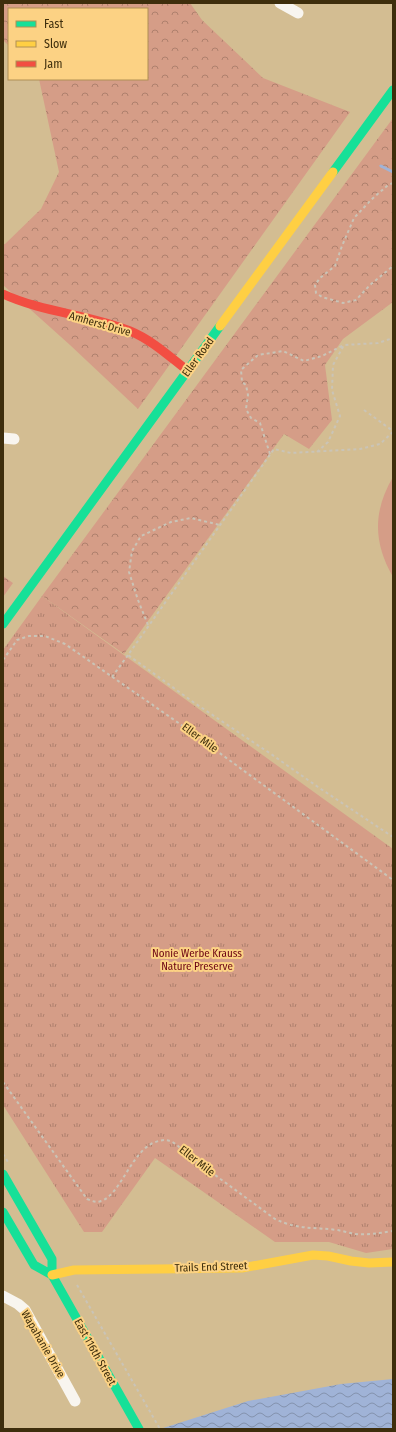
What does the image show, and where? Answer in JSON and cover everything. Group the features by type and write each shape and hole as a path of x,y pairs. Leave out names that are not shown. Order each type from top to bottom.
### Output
{"street":[{"path":"280,3 298,13"},
{"name":"Eller Road","path":"3,624 393,90"},
{"name":"Amherst Drive","path":"3,294 29,305 104,323 130,331 152,343 188,370"},
{"name":"East 116th Street","path":"3,1174 52,1259 52,1275 140,1429"},
{"path":"3,1212 34,1265 52,1275"},
{"name":"Trails End Street","path":"52,1275 74,1270 242,1268 313,1255 369,1263 393,1262"},
{"name":"Wapahanie Drive","path":"3,1296 18,1304 24,1310 75,1401"}],"path":[{"path":"393,183 371,200 354,218 335,266 320,278 315,285 316,294 322,298 343,303 356,300 393,266"},
{"path":"270,454 260,423 251,418 246,409 248,395 246,385 242,382 241,370 258,355 283,351 304,361 322,356 344,345 378,343 393,338"},
{"path":"317,452 328,442 340,416 332,390 333,365 344,345"},
{"path":"112,677 274,449 291,453 317,452 360,448 380,444 393,432 364,410"},
{"path":"148,625 129,572 132,550 141,536 171,522 191,518 220,525"},
{"name":"Eller Mile","path":"3,660 17,640 29,636 45,636 65,644 180,724 393,880"},
{"path":"128,655 196,704 393,837"},
{"name":"Eller Mile","path":"3,1082 81,1192 87,1199 94,1202 102,1201 110,1196 135,1158 147,1147 159,1140 170,1140 185,1153 275,1220 301,1228 338,1230 354,1234 370,1234 393,1231"},
{"path":"77,1285 160,1429"}],"green space":[{"path":"3,3 190,3 202,20 263,78 350,112 138,409 3,285 3,244 5,244 41,209 59,172 39,80 148,80 148,8 8,8 8,45 3,40"},
{"path":"393,118 393,302 343,339 325,365 332,420 309,449 284,434 124,654 42,596"},
{"path":"393,477 393,577 386,564 382,551 378,527 382,502"},
{"path":"3,576 13,583 3,597"},
{"name":"Nonie Werbe Krauss Nature Preserve","path":"42,596 393,849 393,1249 366,1253 329,1242 275,1242 155,1158 102,1232 84,1232 3,1105 3,650"}],"water":[{"path":"393,1379 393,1429 160,1429 248,1401 341,1384"}],"waterway":[{"path":"381,166 393,172"}],"traffic: fast":[{"path":"333,172 393,90"},
{"path":"3,624 220,326"},
{"path":"3,1174 52,1259 52,1275"},
{"path":"3,1212 34,1265 52,1275 139,1429"}],"traffic: slow":[{"path":"220,326 333,172"},
{"path":"52,1275 74,1270 242,1268 313,1255 369,1263 393,1262"}],"traffic: jam":[{"path":"3,294 50,310 99,321 130,331 153,344 188,371"}]}
